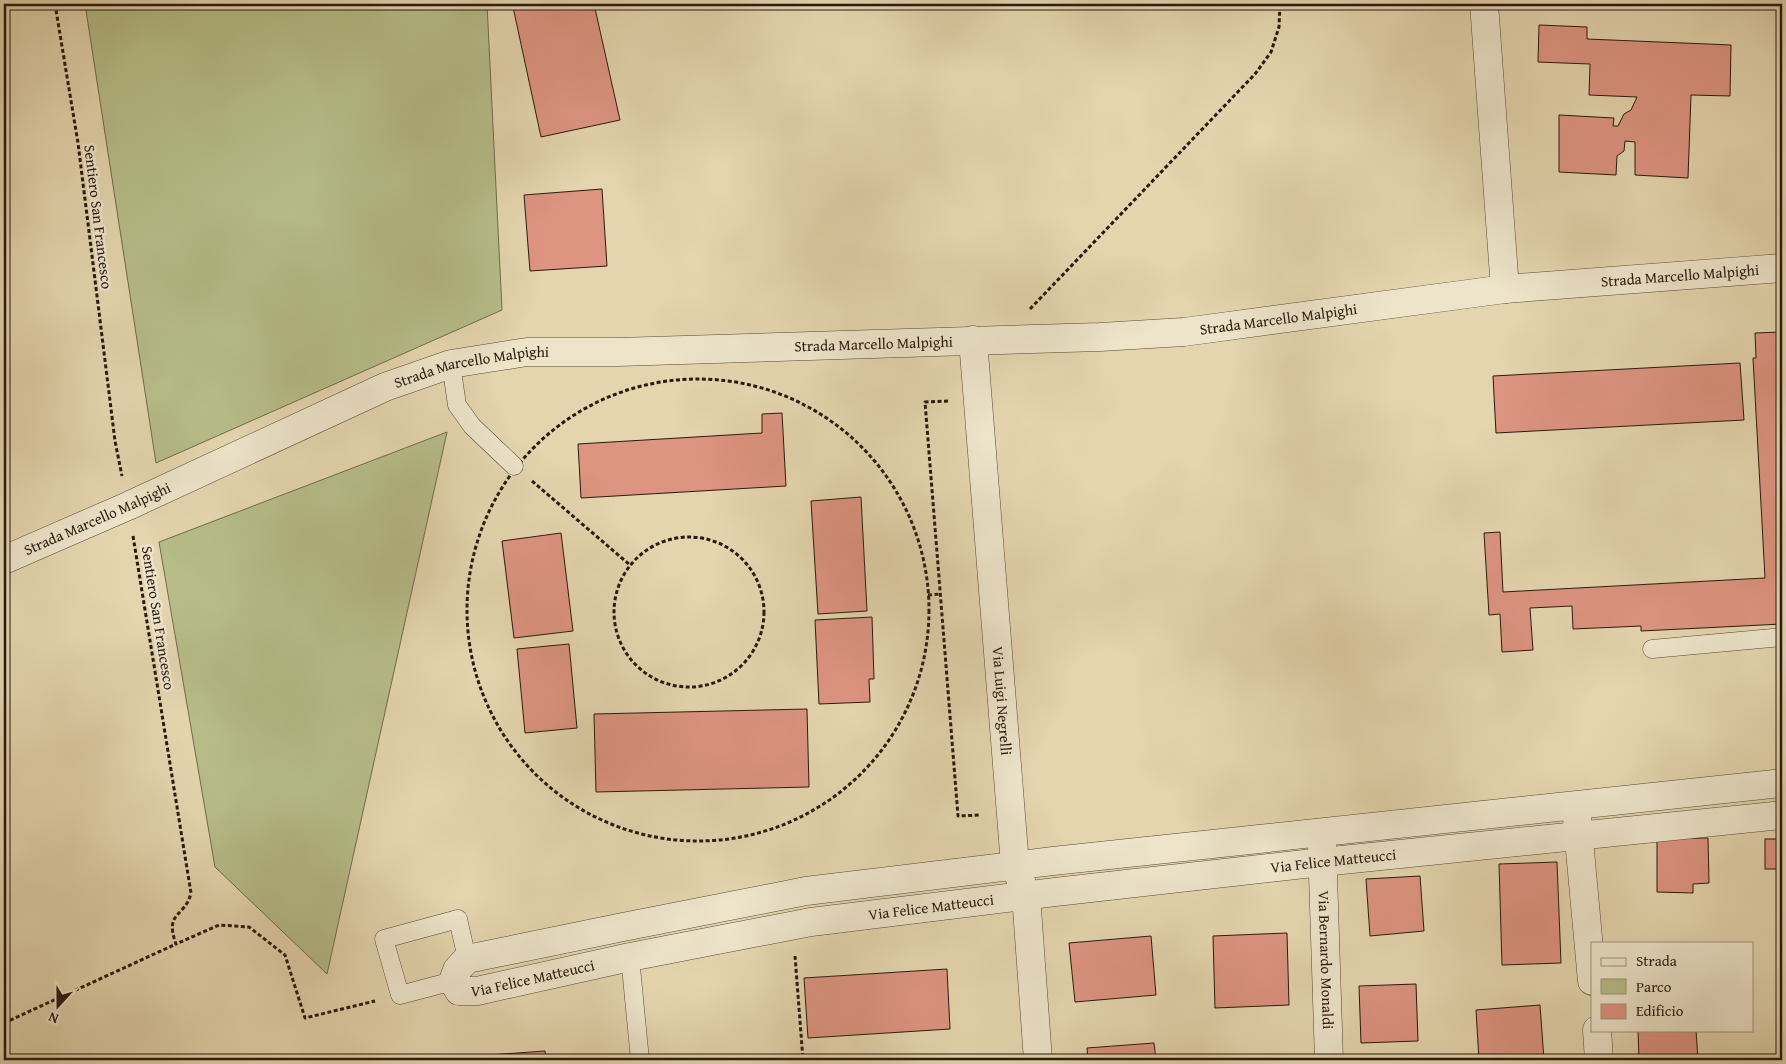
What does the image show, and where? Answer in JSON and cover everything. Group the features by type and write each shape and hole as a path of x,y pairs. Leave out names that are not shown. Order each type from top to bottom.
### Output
{"street":[{"path":"1484,4 1505,290"},
{"name":"Strada Marcello Malpighi","path":"4,560 128,506 385,387 451,364 527,352 618,352 1100,337 1184,332 1505,290 1782,268"},
{"name":"Via Luigi Negrelli","path":"973,340 1015,866 1026,895 1038,1060"},
{"name":"Via Felice Matteucci","path":"466,977 624,927 806,891 1321,831 1576,806 1782,783"},
{"path":"1576,806 1591,969"},
{"name":"Via Felice Matteucci","path":"466,977 630,957 792,926 1026,895 1322,862 1782,815"},
{"name":"Via Bernardo Monaldi","path":"1321,831 1329,1060"},
{"path":"1597,1032 1599,1060"}],"lane":[{"path":"451,364 457,405 472,426 518,469"},
{"path":"1652,649 1782,637"},
{"path":"458,919 466,977 400,995 384,938 458,919"},
{"path":"630,957 640,1060"}],"path":[{"name":"Sentiero San Francesco","path":"55,4 78,143 115,441 128,506 191,893 189,902 173,919 172,933 176,944"},
{"path":"1026,313 1255,74 1271,52 1278,28 1280,4"},
{"path":"674,379 720,379 765,388 807,405 845,431 877,463 902,500 920,542 928,594 929,632 920,677 903,719 878,756 846,789 808,814 766,831 721,840 676,840 631,832 589,814 551,789 519,756 494,719 476,677 467,632 466,587 475,543 493,500 518,469 550,431 588,405 630,388 674,379"},
{"path":"955,400 925,402 958,816 989,814"},
{"path":"528,478 630,565"},
{"path":"696,538 720,544 740,557 755,576 763,600 764,624 756,647 742,666 721,681 696,687 671,686 648,676 630,659 617,636 613,612 618,587 630,565 649,549 671,539 696,538"},
{"path":"928,594 940,594"},
{"path":"4,1023 219,925 250,927 285,955 305,1018 400,995"},
{"path":"792,926 803,1060"}],"green space":[{"path":"85,4 487,4 502,310 156,463"},
{"path":"447,432 327,974 215,867 159,542"}],"building":[{"path":"526,4 594,4 620,120 541,137 513,7"},
{"path":"1539,25 1587,27 1587,39 1731,45 1730,96 1691,95 1688,178 1635,175 1635,142 1625,141 1624,151 1617,156 1616,175 1559,172 1559,115 1614,118 1613,126 1618,126 1624,114 1631,110 1637,97 1589,95 1590,64 1538,62"},
{"path":"602,189 607,266 530,271 524,195"},
{"path":"1782,332 1782,624 1641,631 1641,626 1573,629 1572,606 1530,608 1533,650 1502,652 1500,614 1489,615 1484,533 1500,532 1503,592 1765,578 1753,358 1756,358 1755,333"},
{"path":"1740,363 1744,420 1496,433 1493,376"},
{"path":"782,413 786,486 581,498 578,444 762,433 762,414"},
{"path":"861,497 867,611 818,614 811,501"},
{"path":"561,533 573,631 514,638 502,541"},
{"path":"872,617 874,679 869,679 870,702 819,704 815,620"},
{"path":"569,644 577,728 525,733 517,649"},
{"path":"807,709 809,787 596,792 594,714"},
{"path":"1708,838 1709,883 1693,884 1693,893 1657,892 1657,839"},
{"path":"1765,839 1782,839 1782,869 1765,869"},
{"path":"1557,862 1561,963 1502,965 1499,864"},
{"path":"1420,876 1424,931 1370,936 1366,879"},
{"path":"1287,933 1289,1005 1215,1008 1213,936"},
{"path":"1151,936 1156,995 1075,1002 1069,943"},
{"path":"947,969 950,1029 808,1038 804,978"},
{"path":"1416,984 1418,1041 1361,1043 1359,986"},
{"path":"1540,1005 1544,1060 1479,1060 1476,1010"},
{"path":"1638,1032 1696,1032 1698,1060 1639,1060"},
{"path":"1154,1043 1156,1060 1088,1060 1087,1048"},
{"path":"545,1051 546,1060 419,1060"}]}
